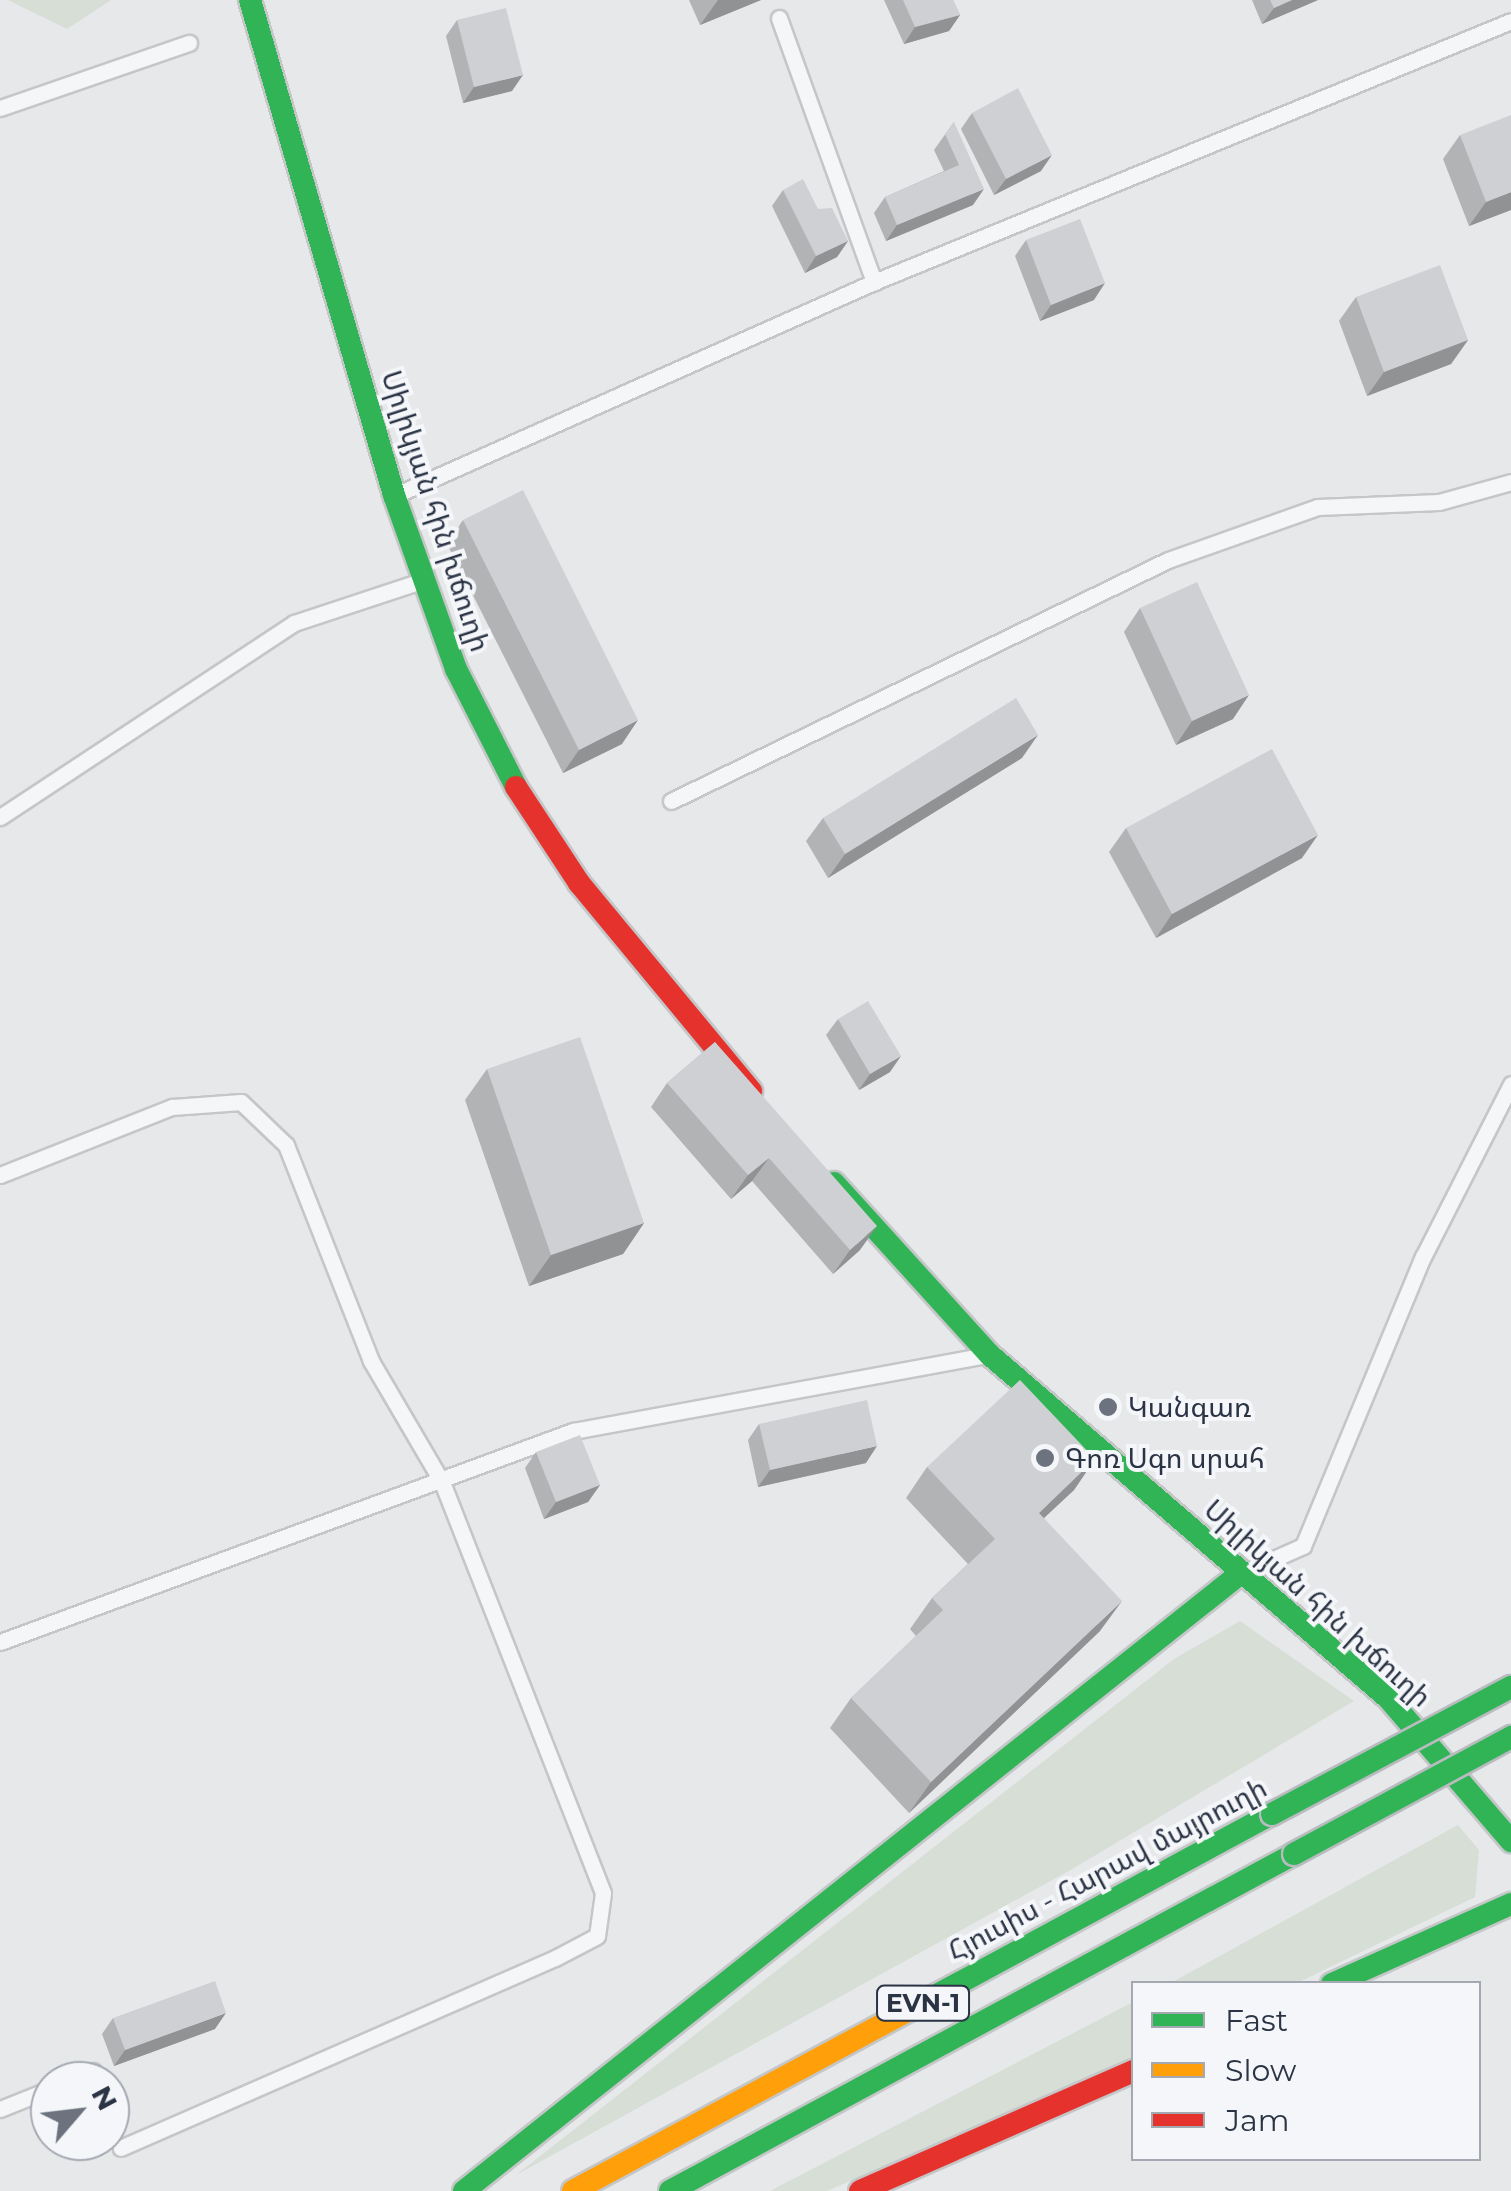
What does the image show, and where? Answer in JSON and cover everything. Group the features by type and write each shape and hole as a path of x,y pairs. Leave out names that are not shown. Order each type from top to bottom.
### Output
{"main road":[{"name":"Սիլիկյան հին խճուղի","path":"250,0 421,582 506,772 558,851 660,990 771,1113"},
{"name":"Սիլիկյան հին խճուղի","path":"822,1169 990,1355 1388,1698 1511,1841"},
{"path":"464,2191 1242,1573"},
{"name":"Հյուսիս - Հարավ մայրուղի","path":"573,2191 1511,1687"},
{"name":"EVN-1","path":"670,2191 1511,1737"},
{"path":"1339,1981 1511,1904"},
{"path":"860,2191 1131,2072"}],"lane":[{"path":"778,18 874,282"},
{"path":"394,495 874,282 1511,20"},
{"path":"0,108 189,42"},
{"path":"670,801 1168,560 1318,507 1439,502 1511,482"},
{"path":"0,817 294,623 421,582"},
{"path":"1242,1573 1303,1546 1423,1257 1511,1084"},
{"path":"0,1175 172,1107 240,1102 286,1145 370,1361 442,1482 603,1893 597,1936 130,2144"},
{"path":"0,1642 442,1482 573,1430 926,1359 990,1355"},
{"path":"0,2109 30,2097"}],"shaded area":[{"path":"8,0 111,0 67,29"},
{"path":"1240,1621 1354,1701 1074,1868 516,2175 1174,1659"},
{"path":"1458,1825 1479,1850 1475,1897 1301,1981 1174,1981"},
{"path":"1131,2003 1131,2059 827,2191 770,2191"}],"building":[{"path":"903,0 953,0 960,15 915,27"},
{"path":"1270,0 1292,0 1274,8"},
{"path":"506,8 523,75 474,87 457,20"},
{"path":"1018,88 1052,155 1006,179 972,113"},
{"path":"1511,115 1511,192 1486,202 1460,135"},
{"path":"954,122 984,189 897,225 885,197 959,165 945,134"},
{"path":"803,179 818,209 832,208 848,241 816,256 783,190"},
{"path":"1080,219 1105,283 1051,305 1026,240"},
{"path":"1440,265 1468,340 1384,372 1356,297"},
{"path":"523,490 638,720 579,750 463,520"},
{"path":"1197,582 1249,695 1192,721 1140,608"},
{"path":"1016,698 1038,735 845,854 823,818"},
{"path":"1272,749 1318,835 1172,914 1126,828"},
{"path":"868,1001 901,1056 870,1074 838,1019"},
{"path":"580,1037 644,1223 551,1255 487,1069"},
{"path":"715,1042 877,1226 850,1250 769,1158 748,1175 667,1083"},
{"path":"1020,1380 1095,1459 1039,1513 1122,1601 931,1782 851,1698 943,1610 932,1598 995,1539 927,1467"},
{"path":"867,1400 877,1446 770,1470 759,1424"},
{"path":"580,1435 600,1485 556,1502 536,1452"},
{"path":"215,1981 226,2013 125,2050 113,2018"}],"traffic: fast":[{"path":"250,0 394,495 456,669 516,787"},
{"path":"834,1183 990,1355 1388,1698 1511,1841"},
{"path":"464,2191 1241,1573"},
{"path":"1272,1814 1511,1687"},
{"path":"1294,1854 1511,1737"},
{"path":"935,1996 1272,1814"},
{"path":"670,2191 1294,1854"},
{"path":"1339,1981 1511,1904"}],"traffic: slow":[{"path":"573,2191 935,1996"}],"traffic: jam":[{"path":"516,787 579,883 751,1091"},
{"path":"860,2191 1131,2072"}],"place":[{"name":"Կանգառ","path":"1108,1407"},
{"name":"Գոռ Սգո սրահ","path":"1045,1458"}]}
